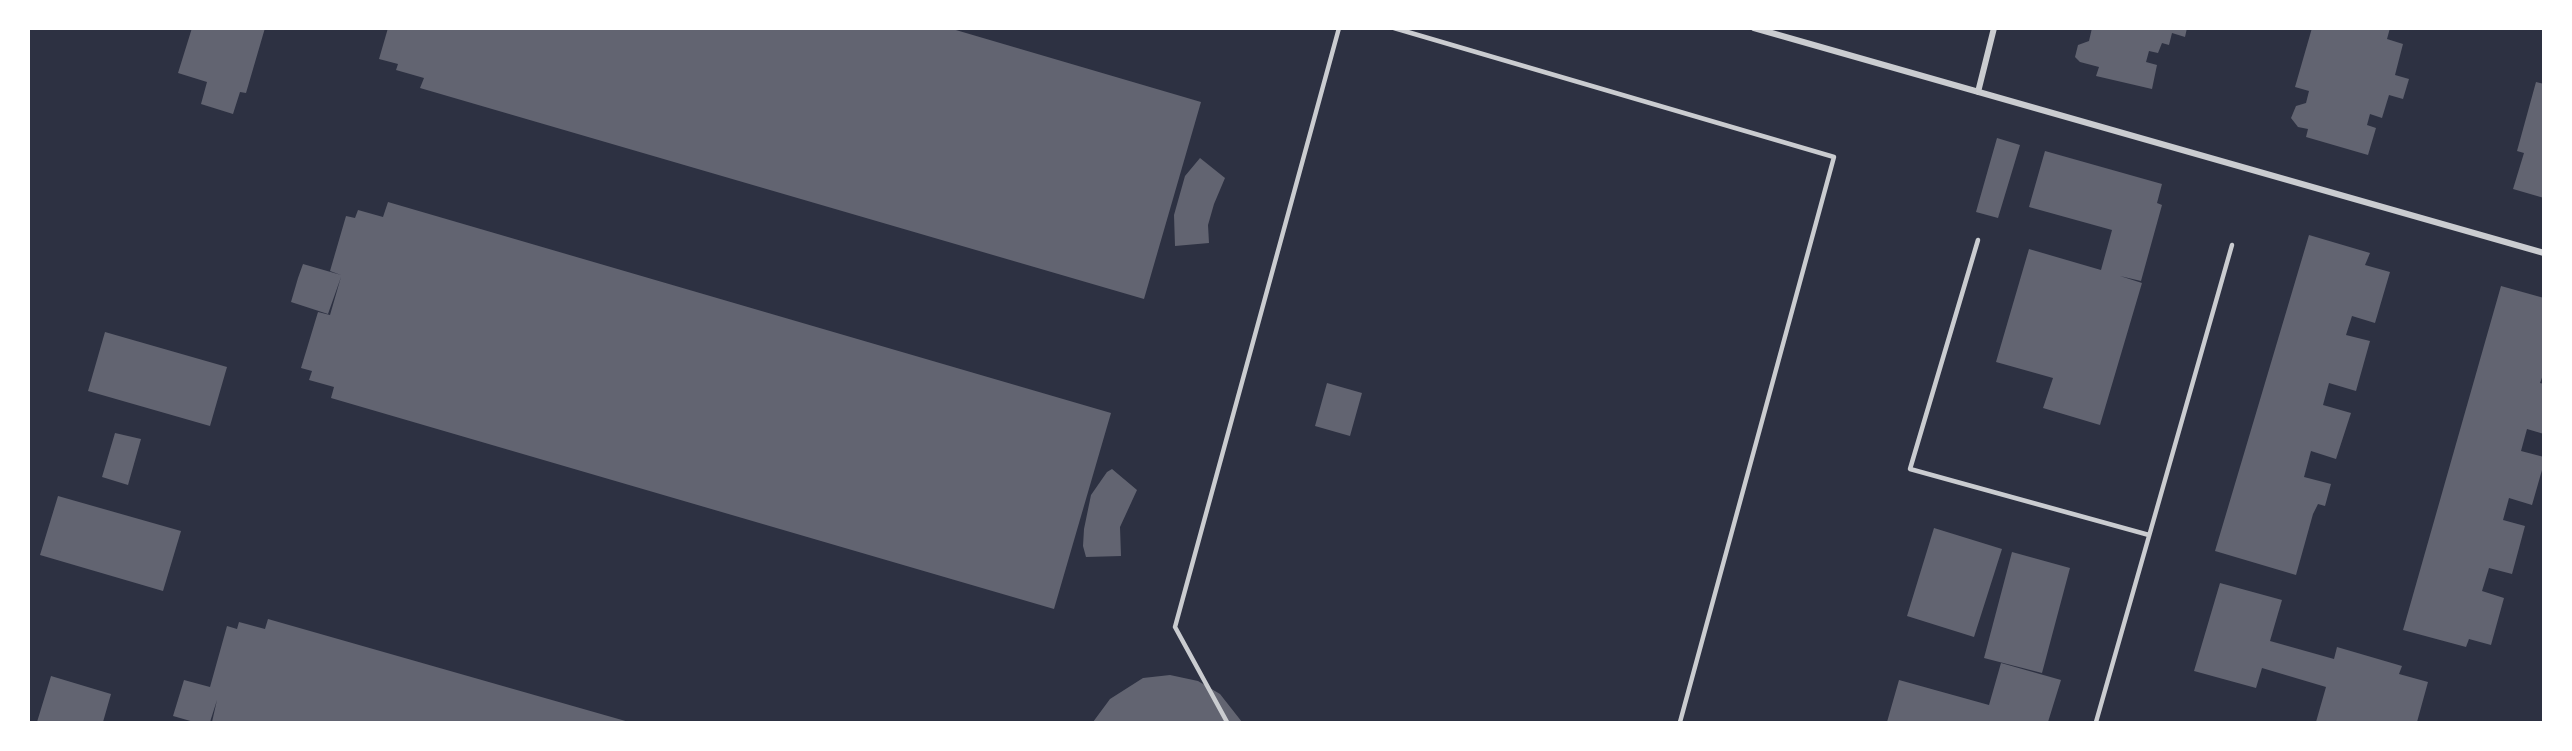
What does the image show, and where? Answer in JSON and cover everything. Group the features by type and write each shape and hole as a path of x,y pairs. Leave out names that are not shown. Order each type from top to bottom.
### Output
{"street":[{"path":"1754,28 2544,253"},
{"path":"1977,92 1994,28"}],"lane":[{"path":"1227,723 1175,627 1339,28"},
{"path":"1394,28 1834,157 1680,723"},
{"path":"1978,240 1910,469 2149,535"},
{"path":"2096,723 2232,245"}],"building":[{"path":"192,28 265,28 246,93 240,92 233,114 201,104 207,82 178,73"},
{"path":"388,28 949,28 1201,102 1144,299 420,88 424,78 396,70 398,64 379,59"},
{"path":"2092,28 2187,28 2185,37 2172,33 2169,45 2162,43 2158,53 2149,51 2146,62 2157,65 2152,89 2096,76 2099,67 2080,62 2075,57 2078,45 2089,41"},
{"path":"2312,28 2390,28 2387,39 2403,44 2395,75 2409,79 2403,99 2389,95 2382,118 2370,114 2367,125 2376,128 2368,155 2306,137 2308,129 2298,127 2291,118 2296,106 2306,103 2309,91 2295,87"},
{"path":"2536,82 2544,84 2544,198 2513,189 2524,153 2517,151"},
{"path":"1997,138 2020,145 1998,218 1976,212"},
{"path":"2045,151 2162,184 2157,203 2162,205 2141,281 2120,276 2142,283 2100,425 2043,408 2053,378 1996,362 2029,249 2101,270 2112,230 2029,207"},
{"path":"1200,158 1225,178 1208,225 1209,243 1175,246 1174,215 1185,176"},
{"path":"388,202 1111,413 1054,609 331,398 334,387 309,380 312,371 301,368 318,312 330,315 341,277 328,314 291,302 303,264 341,275 330,271 346,216 355,218 358,210 383,217"},
{"path":"2309,235 2370,253 2365,265 2390,272 2375,323 2352,316 2346,335 2370,341 2356,391 2329,383 2323,405 2351,413 2336,459 2311,451 2304,477 2331,484 2325,506 2318,504 2313,514 2296,575 2215,551"},
{"path":"2501,286 2544,298 2544,372 2540,383 2544,384 2544,434 2527,429 2521,451 2544,457 2544,463 2532,505 2509,498 2503,520 2525,526 2512,574 2489,568 2482,591 2504,598 2491,645 2469,639 2466,647 2403,630"},
{"path":"105,332 227,367 210,426 88,391"},
{"path":"1327,383 1362,393 1350,436 1315,426"},
{"path":"115,433 141,439 128,485 102,477"},
{"path":"1112,469 1137,490 1120,527 1121,556 1086,557 1083,546 1084,529 1091,495 1107,472"},
{"path":"58,496 181,531 163,591 40,555"},
{"path":"1934,528 2002,549 1974,637 1907,616"},
{"path":"2012,552 2070,568 2042,673 1984,658"},
{"path":"2220,583 2282,600 2270,641 2334,659 2337,647 2402,666 2399,674 2428,682 2417,722 2316,722 2326,687 2262,668 2256,688 2194,671"},
{"path":"268,619 629,722 212,722 217,700 210,722 194,722 173,716 184,680 210,687 227,626 237,629 239,622 265,629"},
{"path":"2001,663 2061,680 2048,722 1887,722 1899,680 1989,705"},
{"path":"1170,675 1198,681 1220,694 1242,722 1093,722 1110,699 1143,678"},
{"path":"51,676 111,694 103,722 37,722"}]}
